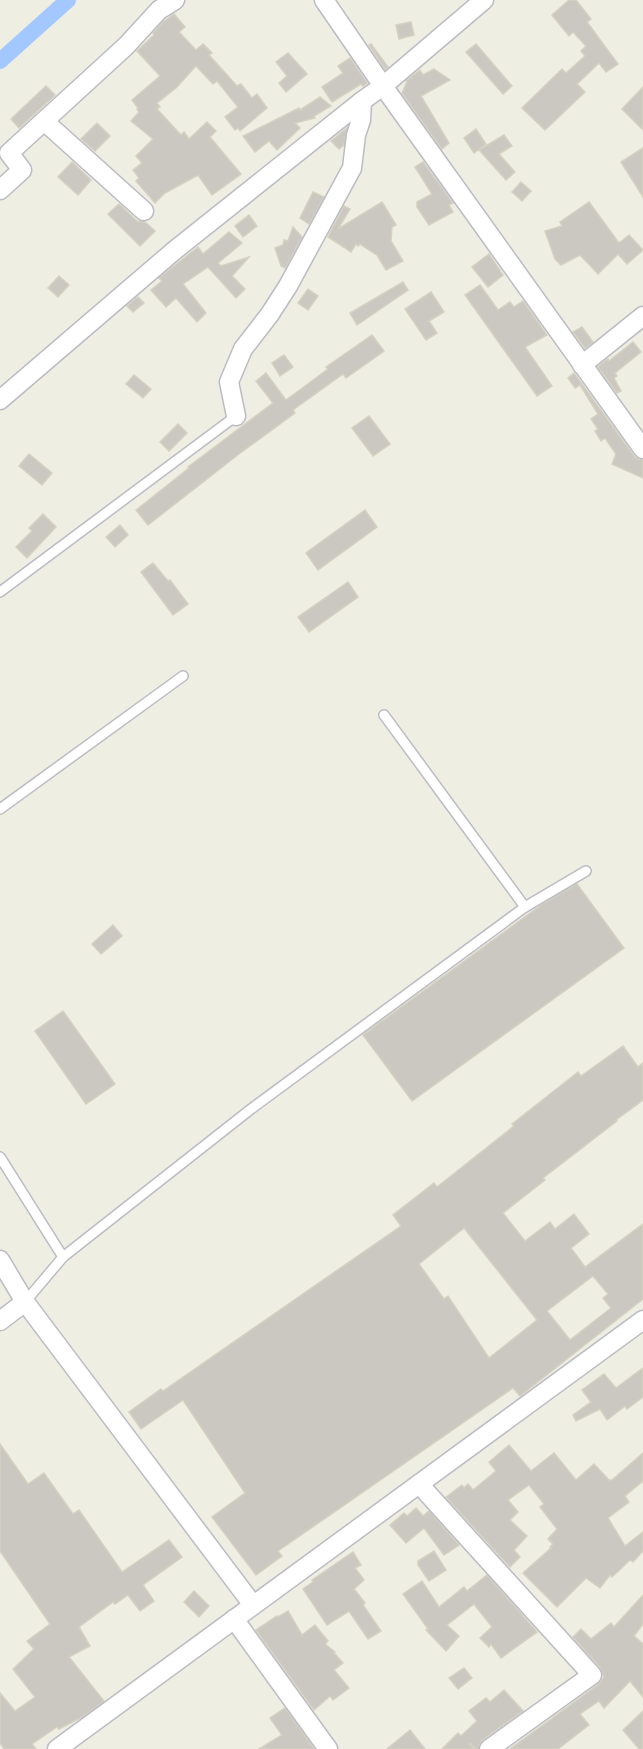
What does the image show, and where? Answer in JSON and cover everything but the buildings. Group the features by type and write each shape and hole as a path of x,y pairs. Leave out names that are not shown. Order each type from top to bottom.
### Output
{"street":[{"path":"0,190 22,170 9,153 126,46 159,10 175,0"},
{"path":"324,0 643,449"},
{"path":"0,400 175,250 362,100 383,86 484,0"},
{"path":"236,416 229,382 243,349 288,286 352,168 356,135 361,120 362,100"},
{"path":"44,121 144,211"},
{"path":"582,365 643,316"},
{"path":"0,1260 25,1302 253,1605"},
{"path":"0,1321 25,1302"},
{"path":"57,1749 643,1320"},
{"path":"418,1484 592,1675 489,1749"},
{"path":"234,1618 328,1749"}],"lane":[{"path":"0,592 236,416"},
{"path":"0,809 183,676"},
{"path":"384,715 525,907"},
{"path":"25,1302 63,1257 251,1109 525,907 586,871"},
{"path":"0,1157 63,1257"}],"waterway":[{"path":"0,61 68,0"}]}
